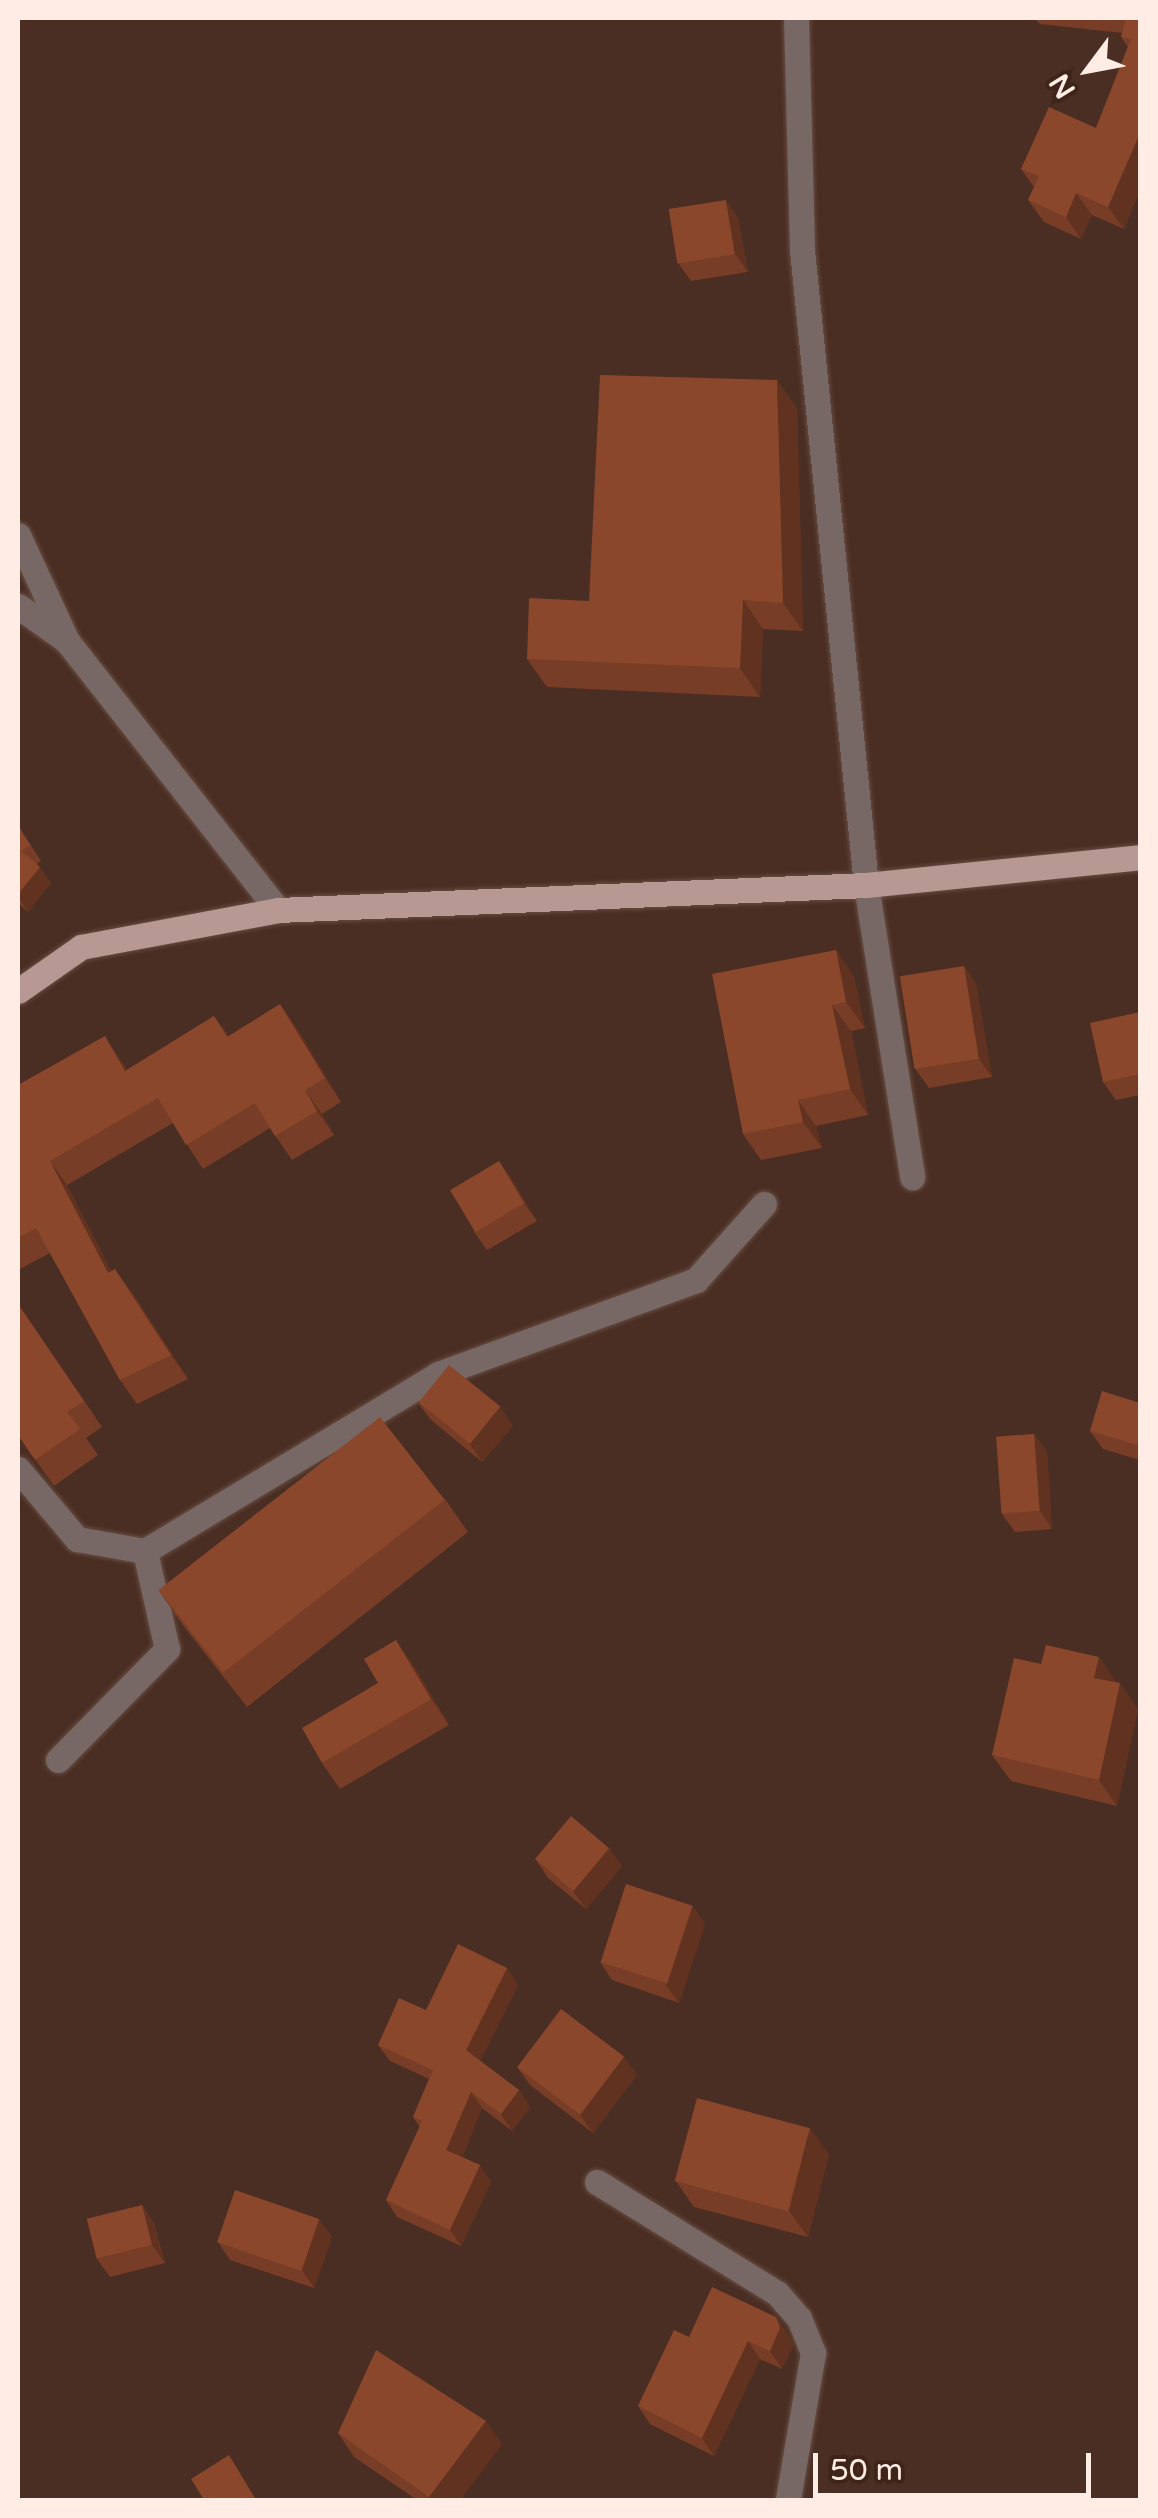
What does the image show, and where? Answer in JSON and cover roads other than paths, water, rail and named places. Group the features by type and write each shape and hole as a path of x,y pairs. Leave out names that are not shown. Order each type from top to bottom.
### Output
{"main road":[{"path":"18,991 81,947 278,910 866,885 1140,857"}],"street":[{"path":"796,18 802,250 866,885 912,1177"},
{"path":"18,535 67,641 278,910"},
{"path":"18,606 67,641"},
{"path":"18,1469 77,1539 145,1551 438,1374 696,1280 764,1204"},
{"path":"58,1760 167,1649 145,1551"},
{"path":"597,2182 777,2292 798,2318 812,2353 788,2500"}]}
